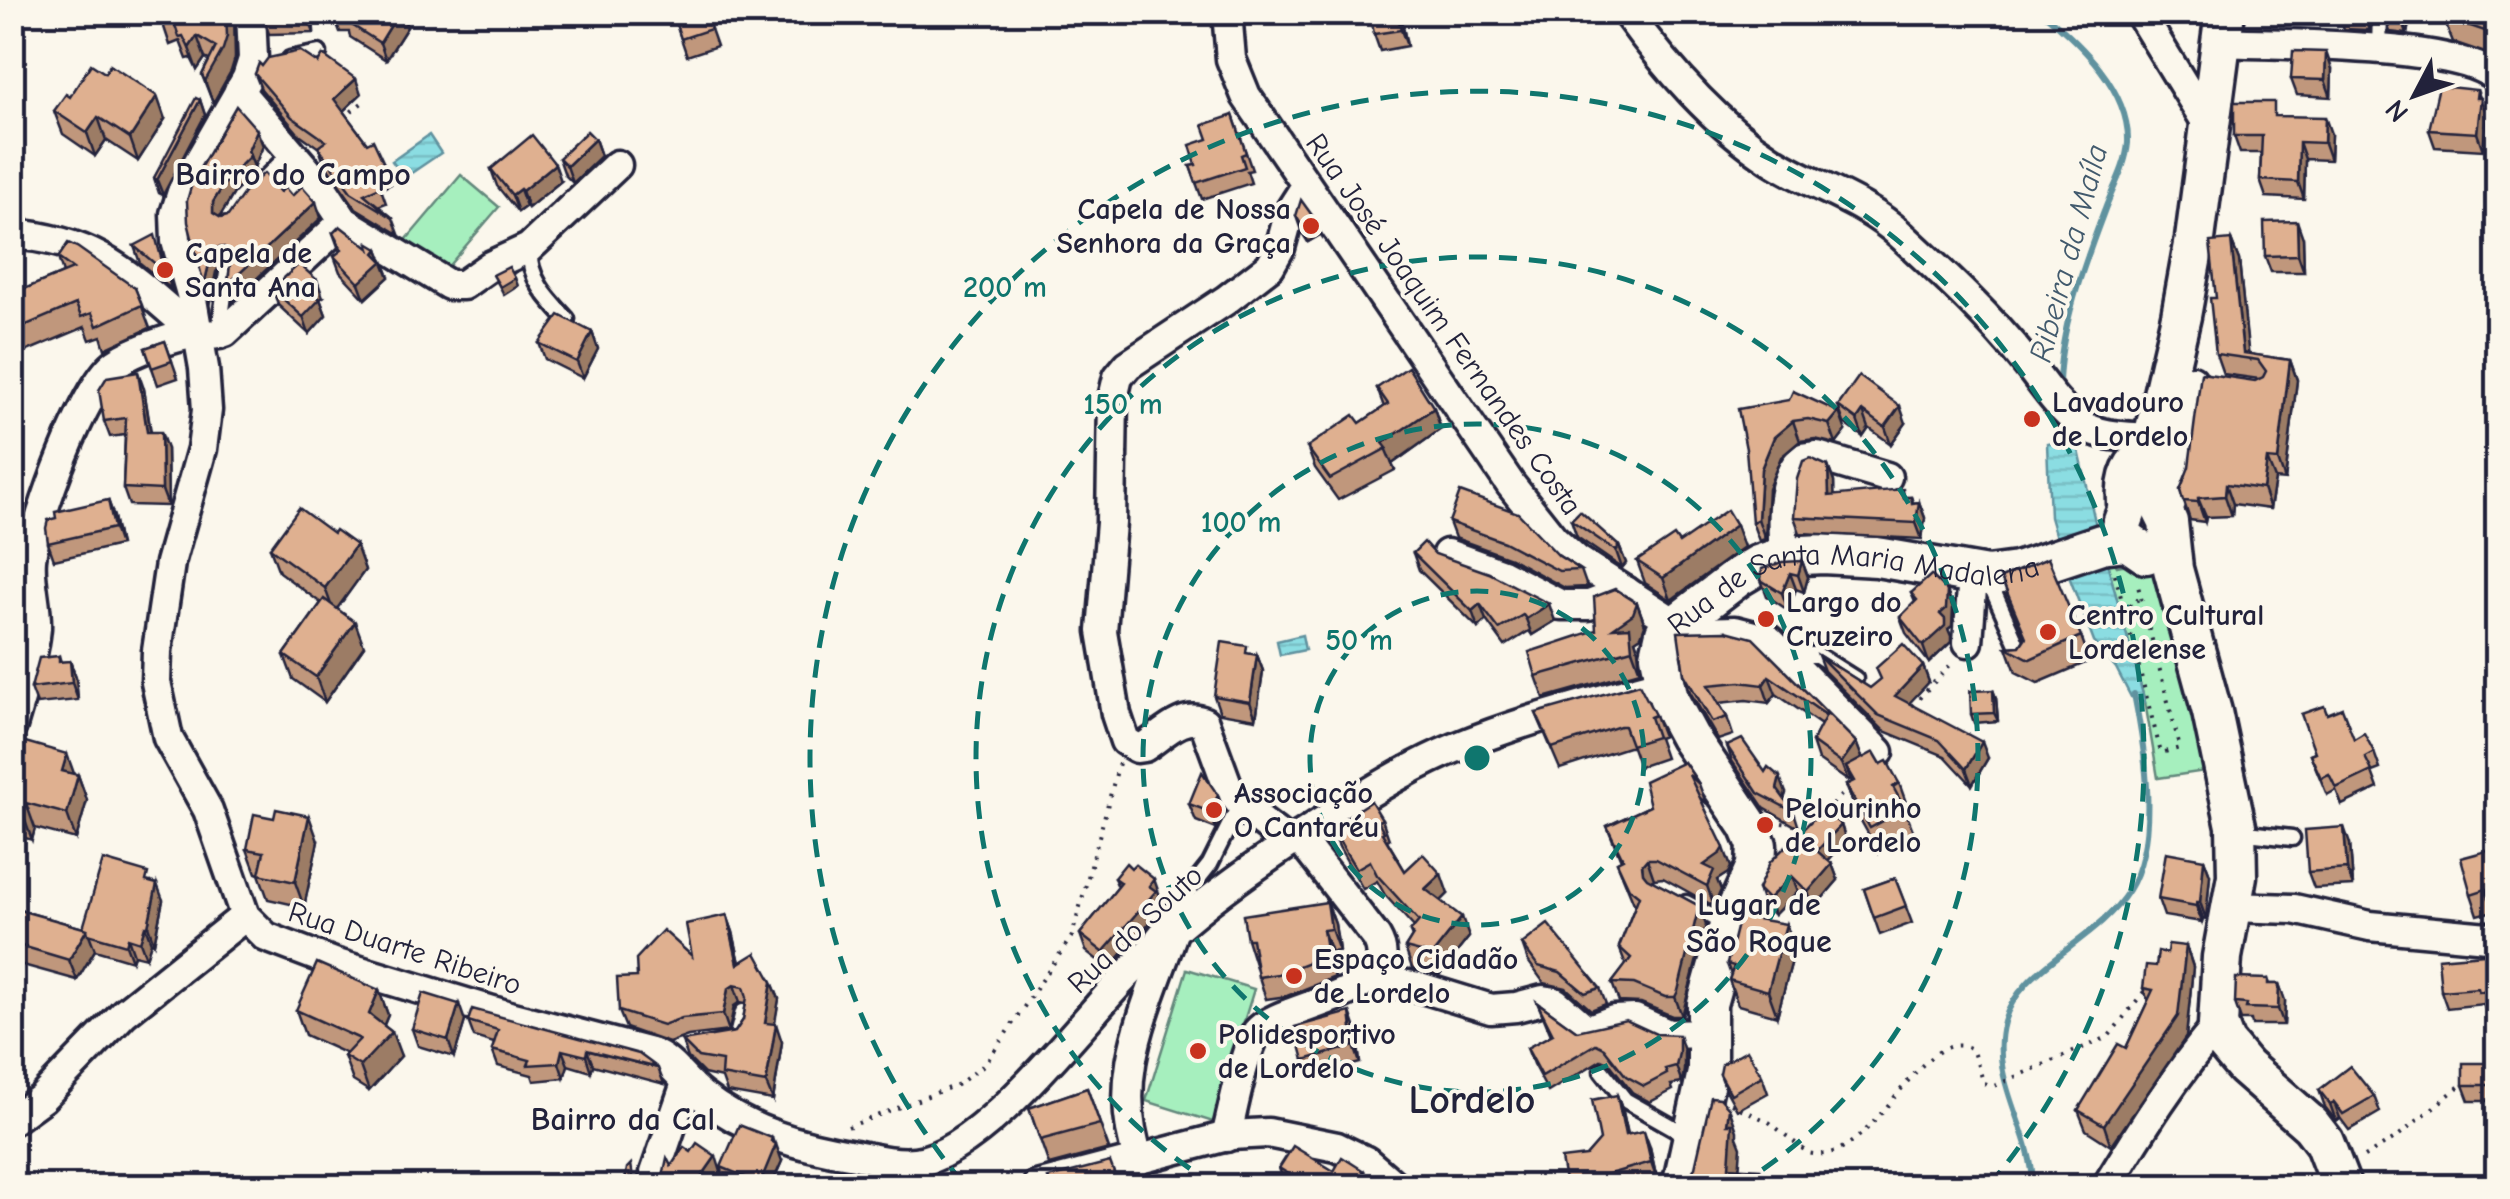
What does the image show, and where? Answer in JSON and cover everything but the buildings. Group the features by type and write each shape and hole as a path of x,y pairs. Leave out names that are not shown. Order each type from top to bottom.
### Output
{"main road":[{"path":"2223,27 2195,239 2135,536 2180,593 2212,712 2236,831 2237,876 2222,957 2218,1025 2225,1043 2244,1067 2311,1125 2324,1142 2338,1178"},
{"name":"Rua de Santa Maria Madalena","path":"1679,1186 1706,1072 1707,1004 1729,926 1756,866 1758,844 1749,826 1699,765 1678,719 1664,682 1660,648 1670,628 1738,577 1784,556 1878,557 1980,575 2041,564 2135,536"}],"street":[{"path":"252,12 245,79 292,152 344,221 449,285 463,285 490,266 530,248 618,165"},
{"name":"Rua José Joaquim Fernandes Costa","path":"1227,12 1226,34 1246,96 1527,506 1577,560 1626,591 1670,628"},
{"path":"1626,12 1664,63 1714,113 1772,160 1876,214 1993,326 2057,402 2081,424 2102,434 2153,438"},
{"path":"2139,12 2208,124"},
{"path":"2223,27 2463,60 2498,79"},
{"name":"Rua Duarte Ribeiro","path":"245,79 184,189 176,214 176,241 208,334 206,429 170,563 156,651 156,682 168,738 208,810 246,916 266,937 337,964 509,1016 661,1052"},
{"path":"1226,1136 1252,1042 1261,1028 1282,1014 1342,995 1367,978 1381,960 1380,944 1293,840 1240,804 1225,783 1212,737 1199,719 1185,720 1144,747 1125,741 1102,642 1112,523 1114,387 1128,365 1270,266 1280,248 1290,211 1306,186"},
{"path":"12,726 36,628 30,562 33,548 58,470 92,391 106,372 125,358 208,334 241,320 344,221"},
{"path":"12,234 62,240 94,252 208,334"},
{"path":"2135,536 2179,484 2201,382"},
{"path":"1784,556 1783,514 1790,474 1802,458 1817,456 1887,478"},
{"path":"1448,554 1502,574 1561,605 1589,605 1626,591"},
{"path":"1968,642 1980,575"},
{"path":"1670,628 1743,632 1763,638 1782,651 1879,752"},
{"name":"Rua do Souto","path":"661,1052 686,1083 726,1112 768,1134 928,1173 1001,1110 1174,930 1226,886 1293,840 1402,774 1460,746 1664,682"},
{"path":"2229,907 2294,909 2370,926 2498,938"},
{"path":"12,1120 42,1098 124,1013 246,916"},
{"path":"1139,1160 1127,1118 1129,1074 1139,1030 1174,930"},
{"path":"1367,978 1418,987 1491,1010 1543,1000 1556,1002 1587,1030 1614,1020 1635,1019 1668,1034 1706,1033"},
{"path":"2107,1186 2157,1104 2218,1025"},
{"path":"654,1180 686,1083"},
{"path":"1046,1185 1226,1136 1268,1134 1338,1147 1366,1161 1395,1186"}],"lane":[{"path":"2379,50 2380,12"},
{"path":"245,79 319,53"},
{"path":"244,199 292,152"},
{"path":"530,248 529,263 540,289 567,319"},
{"path":"208,334 227,273"},
{"path":"1980,575 2024,661"},
{"path":"1782,651 1821,656 1876,694"},
{"path":"1126,976 1170,912 1210,864 1240,804"},
{"path":"2236,831 2292,838"},
{"path":"1673,896 1729,926"},
{"path":"720,1044 738,1038 743,1012"},
{"path":"1602,1071 1629,1103 1692,1138"}],"path":[{"path":"336,124 363,102"},
{"path":"2135,536 2142,599 2180,748 2162,753 2128,622 2135,536"},
{"path":"2128,622 2134,620 2129,603 2142,599"},
{"path":"1907,711 1945,674 1968,642"},
{"path":"842,1129 959,1084 986,1063 1072,936 1125,741"},
{"path":"1777,820 1804,828 1817,822 1879,752"},
{"path":"1706,1072 1735,1107 1768,1122 1816,1155 1860,1137 1896,1094 1946,1048 1962,1044 1972,1048 1984,1083 1994,1086 2108,1038 2153,980"},
{"path":"2338,1178 2461,1086"}],"green space":[{"path":"461,175 499,207 439,277 401,246"},
{"path":"2106,559 2117,566 2140,567 2161,579 2212,770 2158,778 2145,702"},
{"name":"Polidesportivo de Lordelo","path":"1187,969 1254,989 1213,1122 1146,1101"}],"water":[{"path":"429,135 441,153 404,178 392,161"},
{"path":"2076,437 2098,535 2059,548 2050,517 2047,443"},
{"path":"2106,559 2145,702 2131,697 2116,668 2094,642 2067,571"},
{"path":"1302,635 1305,650 1280,655 1277,641"}],"waterway":[{"name":"Ribeira da Maíla","path":"2042,12 2072,38 2112,86 2121,105 2128,143 2074,296 2063,343 2059,387"},
{"name":"Ribeira da Maíla","path":"2060,419 2064,446"},
{"name":"Ribeira da Maíla","path":"2033,1186 2026,1145 2002,1064 2004,1022 2027,983 2107,917 2129,890 2139,869 2147,794 2134,694"}],"place":[{"name":"Capela de Nossa Senhora da Graça","path":"1311,226"},
{"name":"Capela de Santa Ana","path":"165,270"},
{"name":"Lavadouro de Lordelo","path":"2032,419"},
{"name":"Largo do Cruzeiro","path":"1766,619"},
{"name":"Centro Cultural Lordelense","path":"2048,632"},
{"name":"Associação O Cantaréu","path":"1214,810"},
{"name":"Pelourinho de Lordelo","path":"1765,825"},
{"name":"Espaço Cidadão de Lordelo","path":"1294,976"},
{"name":"Polidesportivo de Lordelo","path":"1198,1051"}],"district":[{"name":"Bairro do Campo","path":"293,174"},
{"name":"Lugar de São Roque","path":"1759,922"},
{"name":"Lordelo","path":"1472,1099"},
{"name":"Bairro da Cal","path":"623,1119"}]}
